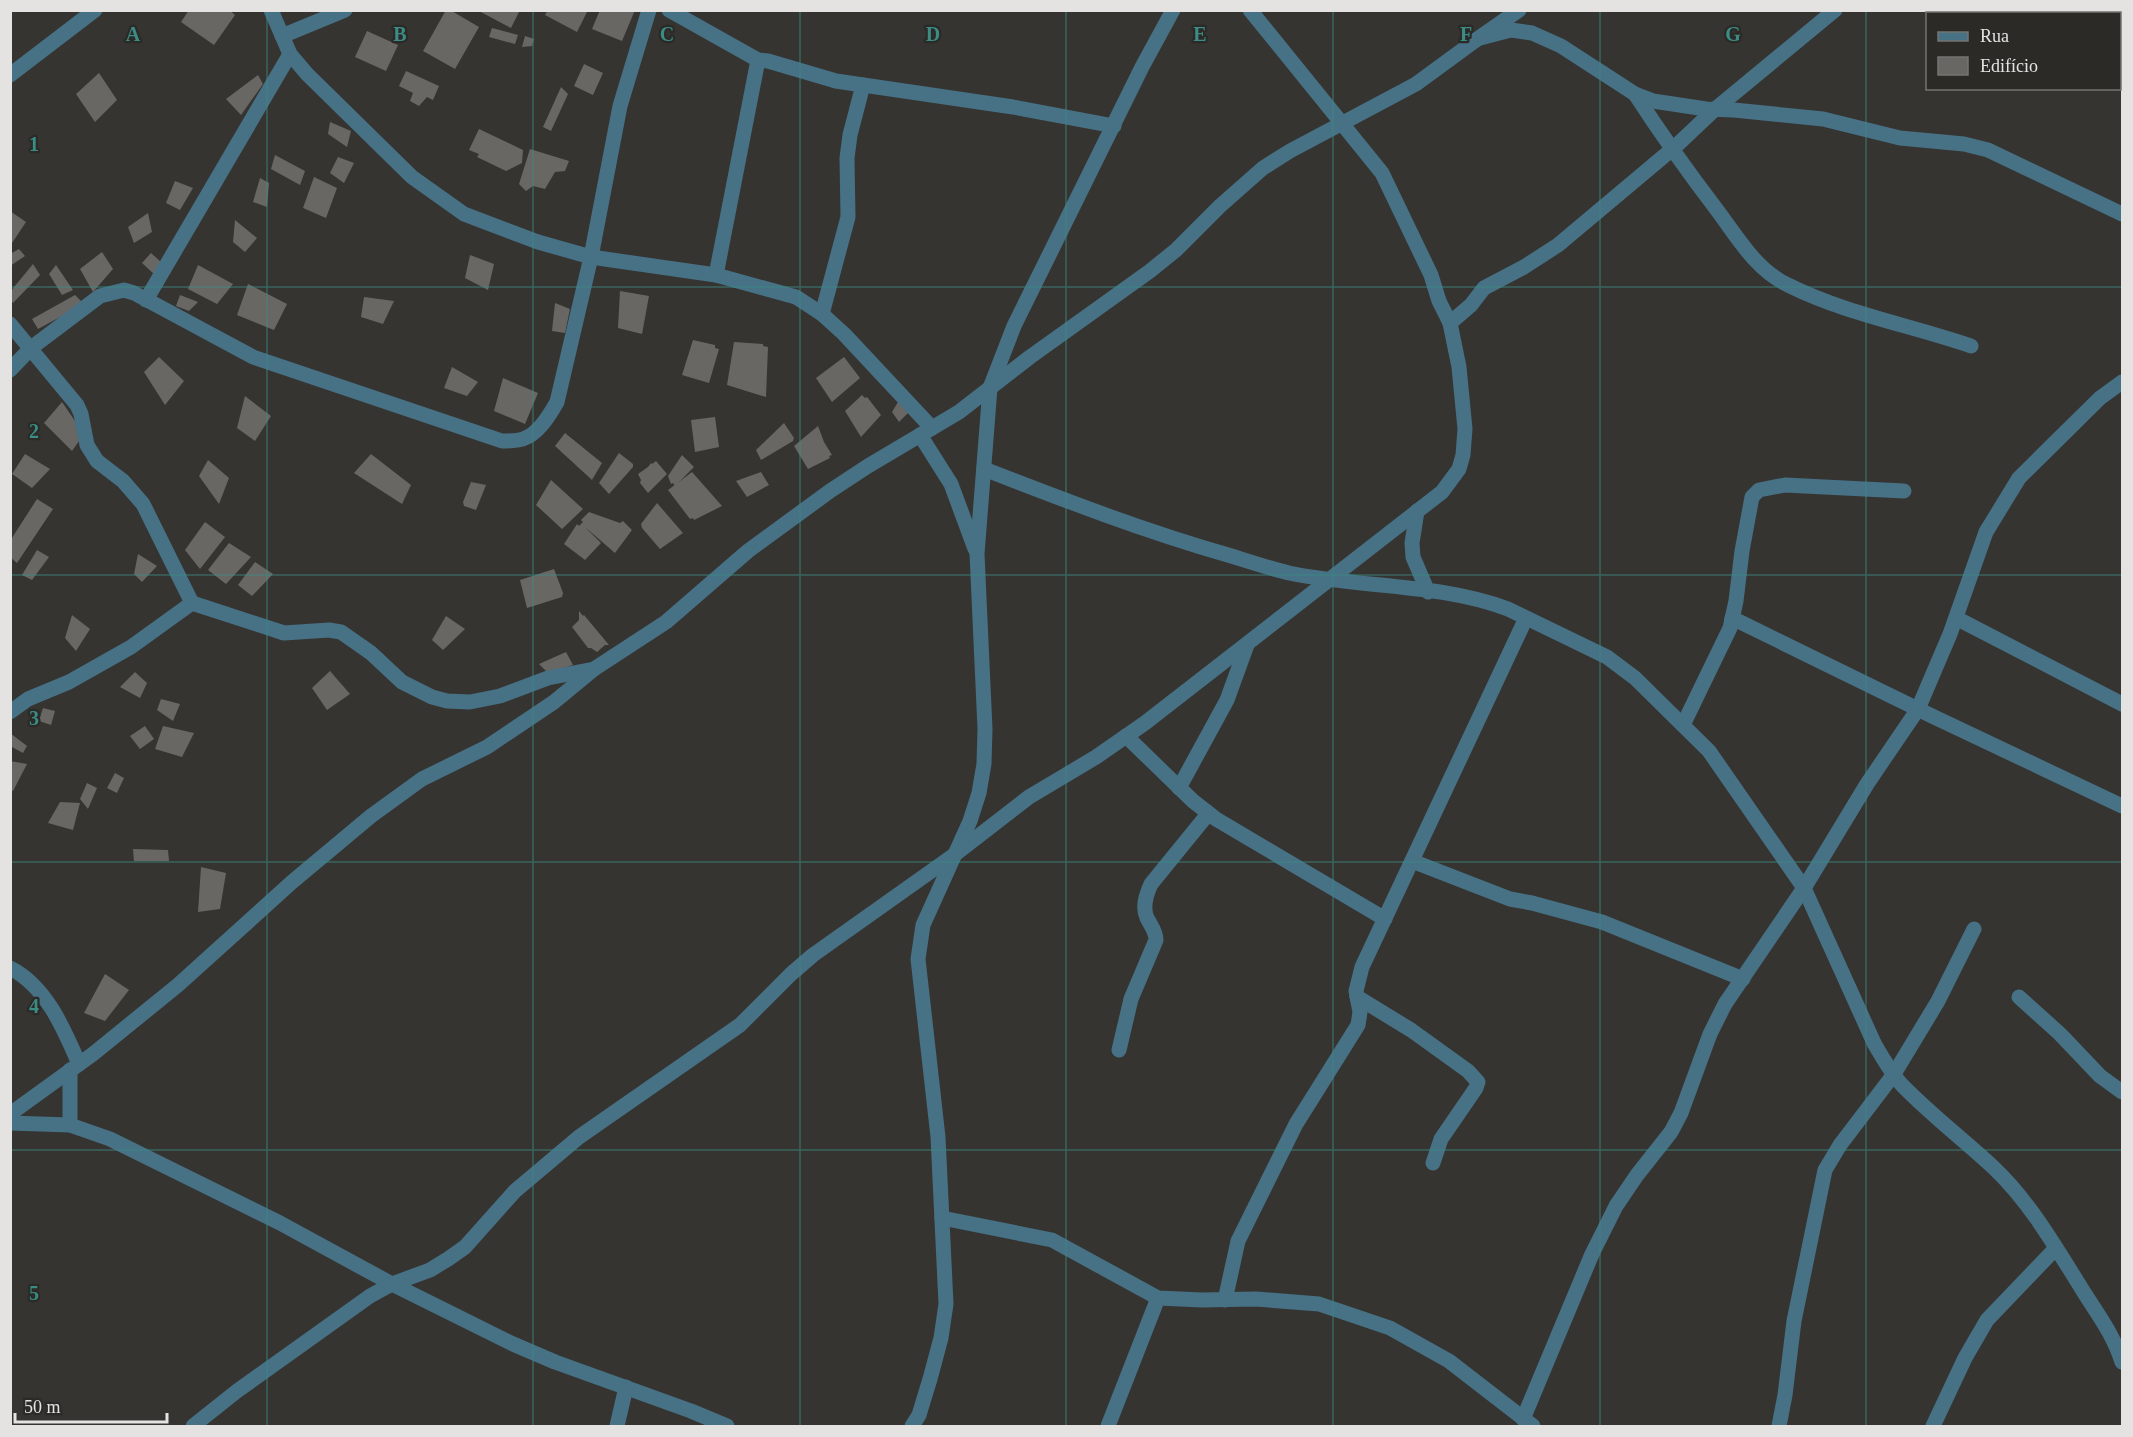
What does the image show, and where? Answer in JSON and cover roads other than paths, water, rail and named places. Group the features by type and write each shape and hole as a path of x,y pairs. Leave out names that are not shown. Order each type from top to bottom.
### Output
{"street":[{"path":"10,75 95,10"},
{"path":"271,10 290,54 307,74 412,177 464,214 538,242 591,257 716,275 796,297 822,314 844,334 926,431 951,484 977,554"},
{"path":"282,36 345,10"},
{"path":"10,370 31,348 100,296 124,290 134,293 253,357 502,441 523,439 533,433 547,418 557,402 591,257 620,106 649,10"},
{"path":"669,10 758,60 836,81 1012,107 1114,126"},
{"path":"912,1426 919,1415 941,1338 946,1304 938,1137 918,959 923,925 970,821 979,793 984,764 985,729 977,554 990,388 1014,326 1173,10"},
{"path":"193,1426 237,1391 370,1296 392,1284 430,1270 448,1259 465,1246 515,1191 579,1137 740,1025 813,955 954,855 1029,797 1096,758 1126,736 1248,644 1442,492 1453,480 1460,469 1465,429 1459,368 1450,323 1439,301 1431,275 1382,173 1250,10"},
{"path":"10,1114 75,1067 178,985 292,882 370,816 422,779 497,741 554,702 594,669 666,622 748,551 822,497 868,466 960,412 1030,357 1150,271 1176,250 1220,206 1263,168 1290,151 1416,84 1519,10"},
{"path":"1450,323 1471,305 1484,288 1524,267 1558,244 1835,10"},
{"path":"1476,40 1511,30 1532,33 1562,46 1635,94 1653,101 1714,110 1823,119 1900,138 1964,144 1980,148 2026,167 2122,214"},
{"path":"146,300 290,54"},
{"path":"716,275 758,60"},
{"path":"822,314 848,217 847,158 850,135 863,85"},
{"path":"1635,94 1671,150 1751,257 1772,275 1788,285 1860,314 1971,346"},
{"path":"10,324 77,405 87,445 97,461 123,481 143,504 192,603 284,633 329,630 341,632 371,653 402,682 432,698 447,701 470,702 500,696 548,678 594,669"},
{"path":"942,1218 1052,1240 1158,1298 1256,1299 1319,1304 1390,1328 1449,1361 1528,1423 1592,1254 1616,1206 1671,1132 1681,1113 1710,1034 1725,1004 1804,888 1867,784 1918,709 1956,618 1986,532 2019,478 2100,398 2122,382"},
{"path":"984,469 1085,509 1169,538 1287,572 1329,580 1462,596 1491,603 1607,657 1635,678 1709,751 1804,888 1874,1043 1894,1074 1996,1170 2017,1194 2056,1248 2121,1348"},
{"path":"1683,725 1730,628 1752,497 1759,490 1785,484 1904,491"},
{"path":"1417,511 1412,543 1413,557 1428,592"},
{"path":"10,712 28,699 69,682 131,647 192,603"},
{"path":"1225,1300 1238,1240 1296,1124 1358,1025 1360,1012 1356,991 1362,967 1526,618"},
{"path":"1732,618 2122,806"},
{"path":"1956,618 2122,704"},
{"path":"1179,788 1227,700 1248,644"},
{"path":"1126,736 1208,814 1385,919"},
{"path":"1119,1050 1131,999 1156,940 1156,934 1145,909 1150,884 1208,814"},
{"path":"1412,861 1510,899 1602,922 1743,979"},
{"path":"1779,1426 1794,1321 1825,1170 1840,1145 1894,1074 1938,1001 1974,929"},
{"path":"10,968 36,986 65,1031 75,1067 70,1125"},
{"path":"2019,997 2060,1034 2100,1076 2122,1092"},
{"path":"1357,998 1411,1030 1468,1071 1478,1082 1441,1139 1432,1163"},
{"path":"10,1123 70,1125 110,1139 280,1223 392,1284 513,1344 727,1426"},
{"path":"1933,1426 1965,1358 1987,1320 2056,1248"},
{"path":"1108,1426 1158,1298"},
{"path":"617,1426 626,1387"}]}
